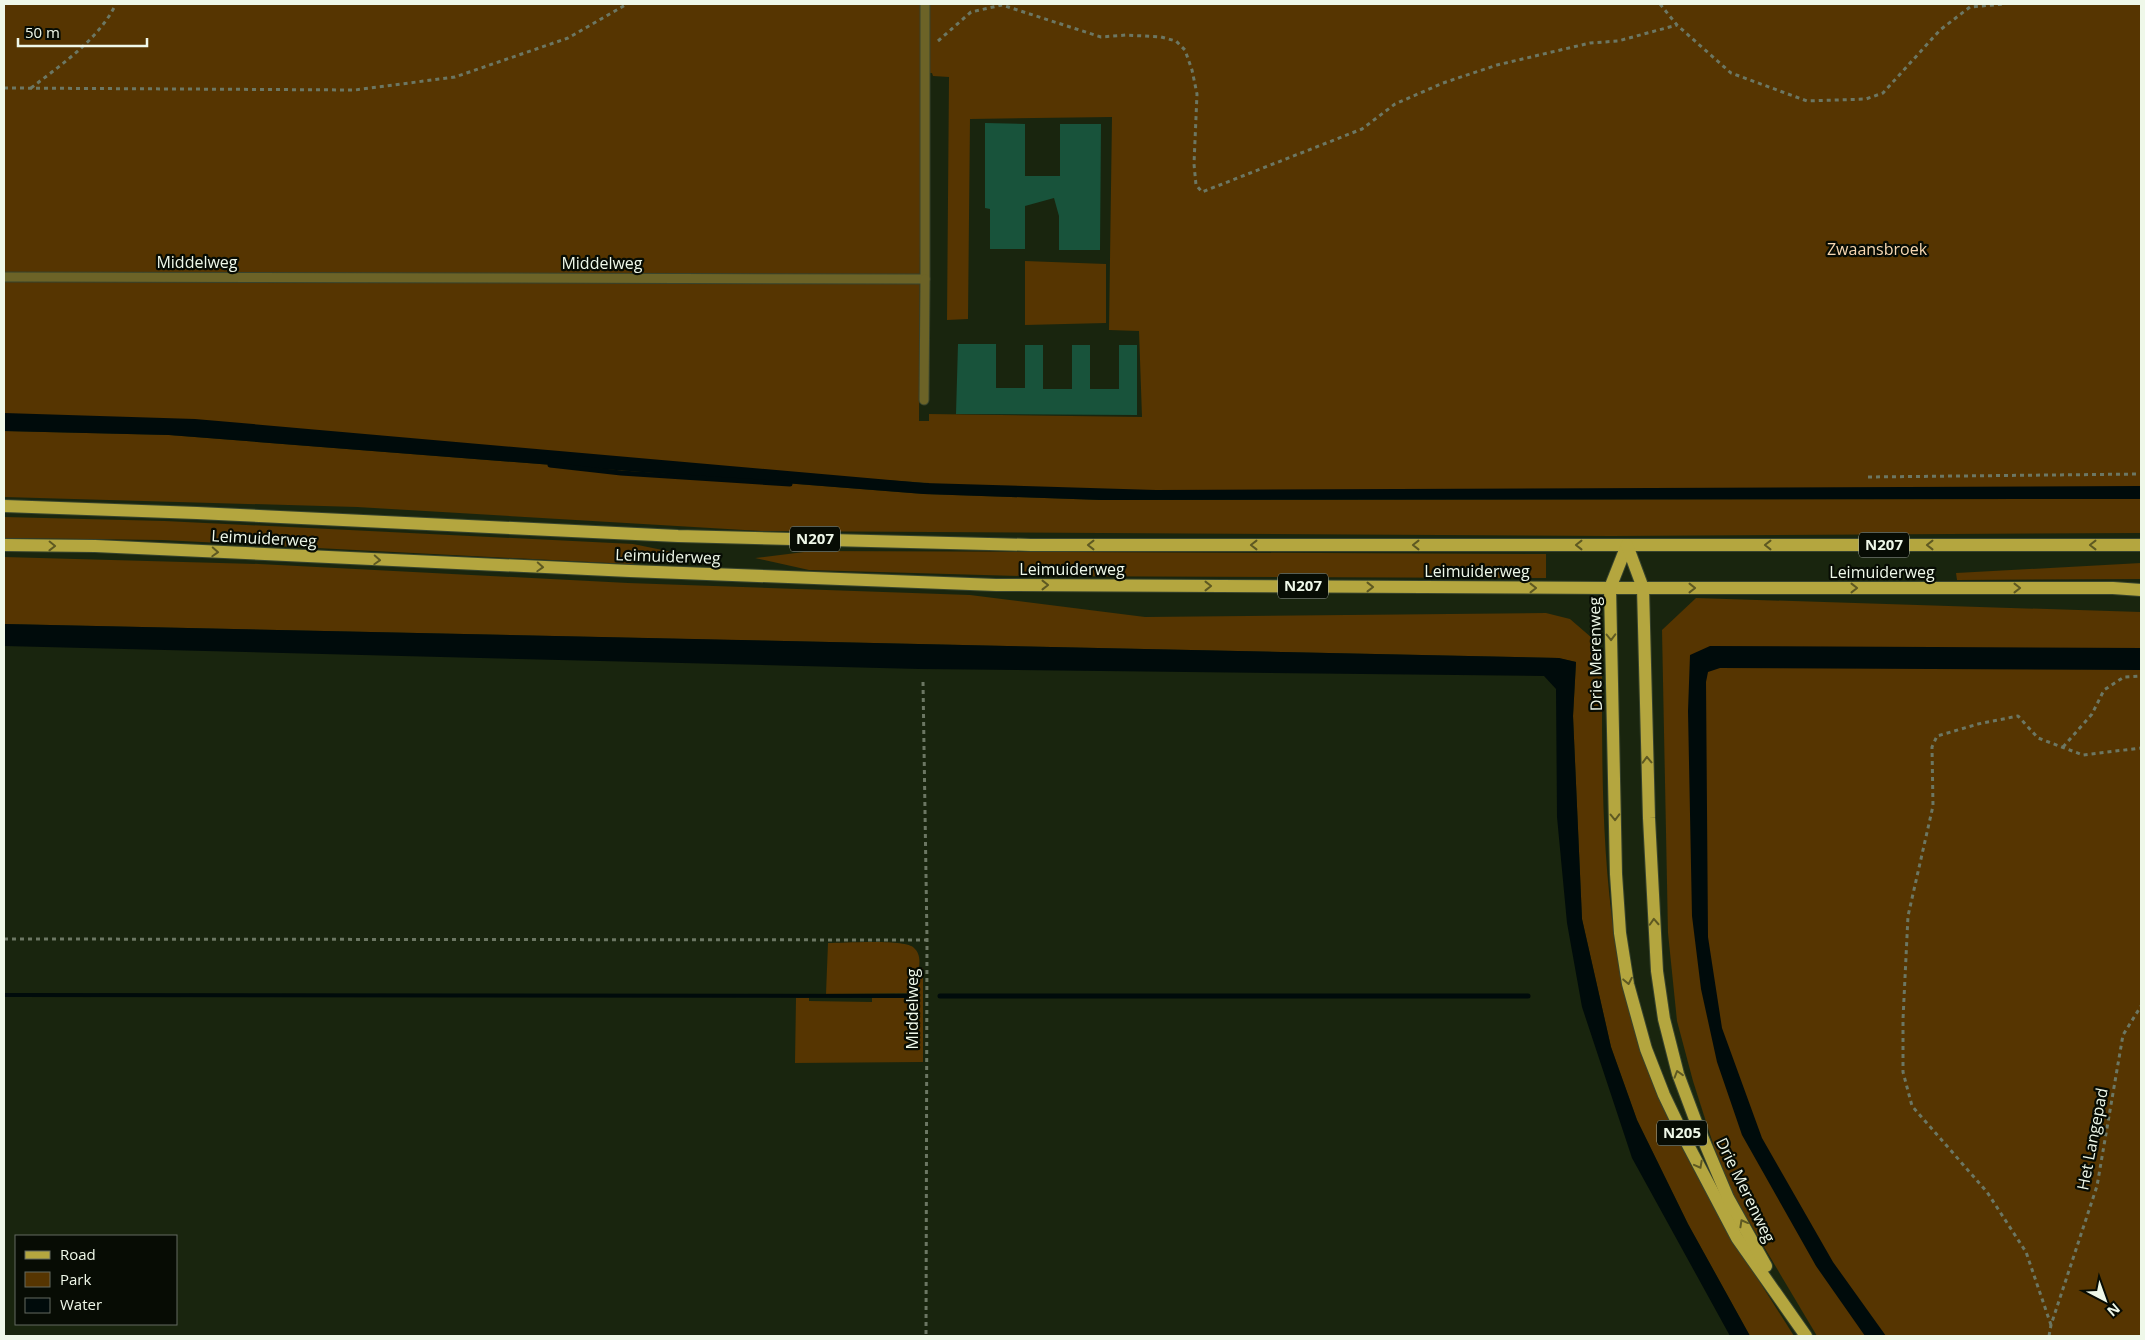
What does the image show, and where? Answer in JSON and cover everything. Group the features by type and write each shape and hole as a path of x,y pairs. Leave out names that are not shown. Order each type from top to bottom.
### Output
{"main road":[{"name":"Leimuiderweg","path":"4,506 197,512 697,537 1031,544 2141,545"},
{"name":"Leimuiderweg","path":"4,545 95,546 620,571 987,584 1610,588 2094,588 2141,590"},
{"name":"Drie Merenweg","path":"1628,545 1643,588 1649,818 1657,971 1664,1019 1678,1074 1716,1172 1790,1312"},
{"name":"Drie Merenweg","path":"1628,545 1610,588 1616,874 1620,933 1628,984 1646,1049 1664,1095 1687,1143 1737,1238 1806,1336"}],"lane":[{"path":"924,400 925,4"},
{"name":"Middelweg","path":"4,277 925,279"}],"path":[{"path":"31,88 71,57 108,20 116,4"},
{"path":"4,88 355,90 455,77 568,38 627,4"},
{"path":"1660,4 1677,25 1732,73 1807,101 1866,99 1883,93 1940,30 1970,7 2004,4"},
{"path":"925,52 971,12 1002,5 1102,37 1126,35 1161,37 1176,41 1185,50 1197,94 1194,164 1196,185 1202,192 1362,129 1395,104 1443,83 1497,65 1590,44 1618,41 1677,25"},
{"path":"1868,477 2141,474"},
{"path":"2063,747 2092,714 2104,690 2124,678 2141,676"},
{"name":"Middelweg","path":"923,682 927,940 926,1336"},
{"path":"2051,1325 2026,1252 1987,1192 1912,1106 1903,1072 1903,1019 1908,916 1933,806 1932,747 1937,736 1978,724 2018,716 2038,738 2083,754 2141,748"},
{"path":"4,938 927,940"},
{"name":"Het Langepad","path":"2050,1336 2051,1325 2097,1186 2123,1035 2141,1006"}],"green space":[{"name":"Zwaansbroek","path":"4,4 2141,4 2141,496 929,492 929,483 4,421","holes":["921,73 932,73 933,76 949,77 947,320 968,319 970,119 1112,117 1109,330 1139,331 1142,417 929,414 929,421 919,421"]},
{"path":"1025,261 1106,264 1106,323 1025,325"},
{"path":"4,431 169,435 924,494 1102,500 2141,499 2141,533 1611,536 761,531 357,507 4,497"},
{"path":"4,517 165,521 633,544 687,555 629,564 162,540 4,538"},
{"path":"812,551 1546,554 1546,578 1021,576 809,570 755,558"},
{"path":"4,557 259,564 628,583 970,595 1145,617 1546,613 1570,619 1592,638 1602,660 1603,800 1610,905 1620,976 1636,1035 1672,1126 1694,1169 1717,1212 1794,1336 1750,1336 1688,1224 1637,1120 1611,1047 1582,919 1573,716 1576,662 1558,658 4,624"},
{"path":"2141,563 2141,579 1957,580 1956,573"},
{"path":"1696,598 2141,612 2141,1336 1817,1336 1732,1193 1715,1150 1693,1081 1677,1021 1668,933 1662,630"},
{"path":"828,943 897,943 915,949 919,957 919,968 923,968 923,1062 795,1063 796,998 809,998 809,1001 872,1002 872,998 911,998 916,995 913,993 826,994"}],"water":[{"path":"4,413 195,419 924,483 1156,490 2141,486 2141,499 1102,500 924,494 169,435 4,431"},
{"path":"4,624 1559,658 1576,662 1573,716 1582,919 1611,1047 1637,1120 1688,1224 1750,1336 1730,1336 1632,1158 1582,1007 1567,923 1557,817 1556,689 1544,676 919,669 4,646"},
{"path":"1710,646 2141,648 2141,670 1720,668 1708,672 1706,682 1708,937 1722,1028 1762,1138 1833,1262 1886,1336 1865,1336 1816,1266 1742,1135 1717,1062 1701,989 1692,916 1688,711 1690,655"},
{"path":"4,993 910,994 915,996 907,998 4,997"}],"building":[{"path":"985,123 1025,124 1025,176 1060,176 1060,124 1101,124 1100,250 1059,250 1059,216 1054,198 1025,206 1025,249 990,249 990,209 985,208"},
{"path":"958,344 996,344 996,388 1025,388 1025,345 1043,345 1043,389 1072,389 1072,345 1090,345 1090,389 1119,389 1119,345 1137,345 1137,415 956,414"}],"waterway":[{"path":"550,465 621,473 790,484"},
{"path":"940,996 1528,996"}]}
